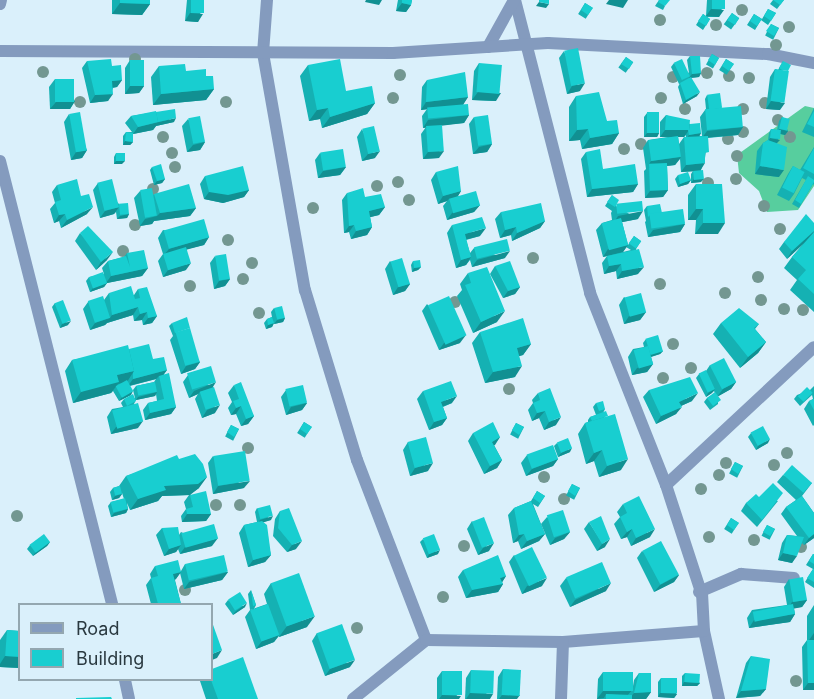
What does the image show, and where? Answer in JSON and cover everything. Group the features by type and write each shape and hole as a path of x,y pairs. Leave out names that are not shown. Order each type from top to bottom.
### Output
{"street":[{"path":"267,0 263,52 305,290 357,460 426,640"},
{"path":"488,47 515,0"},
{"path":"515,0 523,44 590,293 666,485 699,592 704,632 719,699"},
{"path":"0,51 263,52 488,47 523,44 768,54 814,63"},
{"path":"0,161 112,603"},
{"path":"666,485 814,347"},
{"path":"699,592 741,574 794,578"},
{"path":"353,699 426,640 563,642 704,632"},
{"path":"561,699 563,642"},
{"path":"125,681 129,699"}],"green space":[{"path":"805,106 814,108 814,186 798,210 767,212 759,191 739,173 737,155"}],"building":[{"path":"120,0 150,0 150,4 120,3"},
{"path":"191,0 204,0 204,13 191,13"},
{"path":"402,0 412,0 411,5 402,3"},
{"path":"539,0 549,0 549,4 539,2"},
{"path":"659,0 670,0 665,6 658,2"},
{"path":"712,0 725,0 725,9 712,9"},
{"path":"773,0 784,0 780,5"},
{"path":"585,3 593,8 588,15 581,10"},
{"path":"768,9 776,13 771,21 764,16"},
{"path":"732,13 739,18 735,25 727,20"},
{"path":"703,14 710,19 706,26 698,21"},
{"path":"754,14 762,19 757,26 750,21"},
{"path":"771,24 779,28 774,36 766,31"},
{"path":"578,48 585,83 571,86 564,51"},
{"path":"712,54 719,58 715,65 708,60"},
{"path":"690,56 700,56 701,73 692,74"},
{"path":"626,57 633,62 629,69 621,64"},
{"path":"111,59 112,66 121,65 122,80 112,81 113,94 95,95 87,61"},
{"path":"340,59 346,91 372,86 375,103 330,117 328,108 317,110 308,65"},
{"path":"682,59 690,76 682,80 674,63"},
{"path":"726,59 734,64 729,71 722,66"},
{"path":"130,60 144,60 144,86 130,86"},
{"path":"783,61 791,65 788,71 779,68"},
{"path":"479,63 502,65 499,94 476,92"},
{"path":"185,64 186,71 206,69 206,76 213,76 214,89 161,94 159,66"},
{"path":"775,69 789,71 784,103 771,101"},
{"path":"465,72 468,97 426,102 427,80"},
{"path":"691,77 700,92 686,100 680,83"},
{"path":"55,79 74,79 74,102 55,102"},
{"path":"599,92 607,121 617,120 619,133 590,138 588,129 577,130 576,96"},
{"path":"720,93 722,108 709,110 707,95"},
{"path":"468,104 469,115 428,119 427,108"},
{"path":"741,106 743,127 707,130 705,109"},
{"path":"175,109 176,118 158,122 156,112"},
{"path":"156,111 158,122 138,127 131,116"},
{"path":"814,111 814,127 807,124"},
{"path":"80,112 87,150 76,152 69,114"},
{"path":"647,112 659,112 659,133 647,133"},
{"path":"488,115 492,144 478,146 474,117"},
{"path":"666,115 690,120 689,130 665,130"},
{"path":"200,116 205,142 193,144 188,118"},
{"path":"782,117 790,119 787,131 779,129"},
{"path":"700,123 701,133 689,135 690,124"},
{"path":"442,125 444,151 428,152 426,126"},
{"path":"374,126 380,151 368,154 362,129"},
{"path":"771,129 781,130 780,139 770,138"},
{"path":"126,132 133,133 133,142 125,141"},
{"path":"678,136 681,157 651,161 648,140"},
{"path":"708,136 709,152 705,153 705,163 686,165 684,137"},
{"path":"768,140 787,147 784,170 760,166 763,143"},
{"path":"814,148 814,174 803,168"},
{"path":"343,149 346,167 323,170 320,153"},
{"path":"600,149 603,169 635,164 638,184 592,189 586,152"},
{"path":"116,153 125,153 125,161 116,161"},
{"path":"667,163 668,190 650,191 649,164"},
{"path":"161,164 165,179 157,181 152,167"},
{"path":"243,166 249,190 228,195 209,192 205,176"},
{"path":"458,166 461,191 443,196 436,172"},
{"path":"793,166 805,172 794,193 782,187"},
{"path":"703,170 704,179 694,180 693,171"},
{"path":"688,172 691,180 680,184 678,175"},
{"path":"808,176 814,182 801,204 795,200"},
{"path":"77,179 81,196 89,194 93,207 67,220 65,214 59,215 55,202 61,200 57,185"},
{"path":"112,179 119,207 104,211 97,183"},
{"path":"189,184 196,208 160,213 154,194"},
{"path":"696,184 722,184 725,223 703,223 703,209 696,209"},
{"path":"152,188 157,216 145,218 140,190"},
{"path":"363,188 365,197 381,194 385,207 369,211 372,227 356,231 354,225 349,226 347,193"},
{"path":"476,191 480,205 453,213 449,199"},
{"path":"612,195 619,200 615,207 607,202"},
{"path":"642,201 643,211 617,214 616,204"},
{"path":"128,203 129,214 120,215 119,204"},
{"path":"541,203 545,221 517,233 516,227 505,230 501,212"},
{"path":"660,204 662,213 648,217 647,206"},
{"path":"683,209 685,224 651,229 649,214"},
{"path":"806,214 814,223 814,231 792,251 784,242"},
{"path":"482,217 486,228 465,234 471,257 461,260 452,225"},
{"path":"621,218 628,245 609,250 602,223"},
{"path":"204,219 209,237 169,249 164,231"},
{"path":"88,226 113,252 101,262 80,233"},
{"path":"814,232 814,294 798,279 806,270 792,257"},
{"path":"634,236 641,241 636,249 629,243"},
{"path":"507,239 510,251 477,259 474,247"},
{"path":"186,247 191,263 168,270 163,254"},
{"path":"639,249 644,267 622,271 621,264 609,266 607,256"},
{"path":"144,250 148,268 111,276 108,261 126,256 130,267 127,253"},
{"path":"226,254 230,279 219,280 215,256"},
{"path":"402,258 410,284 398,287 391,262"},
{"path":"420,260 421,267 414,268 413,261"},
{"path":"510,261 520,287 508,291 495,266"},
{"path":"487,267 505,311 481,322 465,285 471,283 468,273"},
{"path":"103,272 107,283 93,288 89,277"},
{"path":"131,286 135,299 140,298 138,289 147,287 157,316 148,318 147,312 140,314 138,307 112,315 109,293"},
{"path":"641,293 646,312 630,317 625,297"},
{"path":"103,296 110,318 95,323 88,301"},
{"path":"449,296 466,335 445,345 428,305"},
{"path":"63,300 71,321 62,324 55,303"},
{"path":"282,306 285,318 277,320 274,308"},
{"path":"739,308 759,324 754,328 766,342 748,357 721,323"},
{"path":"187,317 190,328 175,333 172,323"},
{"path":"272,317 274,323 268,325 267,319"},
{"path":"523,318 531,344 517,348 522,366 493,372 480,332"},
{"path":"190,328 200,362 185,366 176,332"},
{"path":"658,335 663,351 651,355 646,339"},
{"path":"149,344 153,359 164,357 167,370 133,379 134,371 129,349"},
{"path":"128,345 134,371 117,375 119,382 81,392 72,360"},
{"path":"648,346 653,364 639,368 634,350"},
{"path":"724,358 736,382 722,389 710,365"},
{"path":"211,366 216,382 192,390 187,373"},
{"path":"706,370 715,389 708,392 699,373"},
{"path":"169,373 176,407 150,413 148,403 164,399 159,376"},
{"path":"690,377 698,393 679,402 682,407 661,416 649,390"},
{"path":"127,380 133,391 122,398 116,386"},
{"path":"451,381 457,396 441,402 447,418 434,422 423,391"},
{"path":"155,382 157,392 138,395 136,386"},
{"path":"241,382 254,416 246,419 241,406 236,408 233,401 239,399 234,385"},
{"path":"303,385 307,403 290,407 285,389"},
{"path":"214,387 220,405 206,410 200,392"},
{"path":"807,387 813,393 803,402 798,396"},
{"path":"550,388 561,417 549,422 545,411 537,413 533,403 540,400 538,393"},
{"path":"715,392 721,400 713,406 707,398"},
{"path":"133,394 136,401 127,406 124,399"},
{"path":"814,399 814,410 809,401"},
{"path":"603,401 605,409 599,411 596,403"},
{"path":"138,403 143,421 117,429 112,410"},
{"path":"606,411 608,416 592,421 590,417"},
{"path":"615,414 628,459 607,466 602,450 594,453 585,423"},
{"path":"304,422 312,427 307,434 300,429"},
{"path":"493,422 500,437 492,442 502,460 490,466 473,433"},
{"path":"516,423 524,427 519,435 512,430"},
{"path":"231,425 239,429 234,437 227,432"},
{"path":"763,426 770,439 758,446 751,433"},
{"path":"426,437 433,463 415,468 408,442"},
{"path":"568,438 572,448 561,453 557,442"},
{"path":"553,445 558,459 532,469 527,455"},
{"path":"245,451 250,481 218,486 213,456"},
{"path":"195,454 203,464 207,477 198,484 164,486 166,490 138,499 126,476 177,455 179,459"},
{"path":"735,462 743,466 738,474 731,469"},
{"path":"792,465 812,483 803,493 783,475"},
{"path":"773,483 783,493 762,520 746,503 756,494 759,497"},
{"path":"572,484 580,488 575,496 568,491"},
{"path":"120,486 122,494 115,495 113,488"},
{"path":"206,491 211,514 187,514 186,509 193,507 190,495"},
{"path":"537,491 545,496 540,503 533,498"},
{"path":"639,496 655,529 636,538 632,529 627,532 620,517 627,513 623,504"},
{"path":"802,496 814,513 814,534 809,538 786,507"},
{"path":"125,498 128,509 113,513 111,502"},
{"path":"531,501 545,534 527,541 524,534 519,535 514,508"},
{"path":"270,505 273,516 260,519 257,508"},
{"path":"289,508 302,541 292,545 278,528 280,511"},
{"path":"563,510 570,532 554,537 547,515"},
{"path":"601,516 610,539 602,544 589,522"},
{"path":"484,517 494,543 482,548 472,522"},
{"path":"731,518 739,523 734,530 727,525"},
{"path":"262,521 267,525 271,555 253,560 244,525"},
{"path":"214,524 218,538 185,548 181,533"},
{"path":"767,525 775,529 770,536 763,532"},
{"path":"178,527 181,545 169,549 162,528"},
{"path":"44,534 50,542 36,553 30,545"},
{"path":"434,534 440,550 429,554 423,538"},
{"path":"787,535 804,537 797,556 783,553"},
{"path":"661,541 679,575 660,584 642,551"},
{"path":"532,547 547,578 529,586 514,556"},
{"path":"814,554 814,564 809,561"},
{"path":"224,555 228,572 189,581 185,564"},
{"path":"498,555 506,576 500,578 503,584 472,590 463,570"},
{"path":"178,560 181,572 173,574 181,603 158,603 151,578 158,576 155,566"},
{"path":"602,562 611,583 575,598 566,577"},
{"path":"814,569 814,582 807,578"},
{"path":"299,573 315,616 287,626 271,583"},
{"path":"803,577 807,600 793,602 789,579"},
{"path":"251,590 256,605 253,606"},
{"path":"240,592 247,603 235,610 228,599"},
{"path":"268,604 279,635 261,642 250,610"},
{"path":"793,604 795,614 755,622 753,612"},
{"path":"342,624 355,660 330,669 317,633"},
{"path":"213,625 222,650 213,654"},
{"path":"7,630 18,631 18,657 5,656"},
{"path":"807,640 814,640 814,683 808,683"},
{"path":"751,656 770,659 766,689 741,691"},
{"path":"243,657 258,699 218,699 211,681 213,669"},
{"path":"503,669 521,670 520,696 502,695"},
{"path":"471,670 494,671 493,694 470,693"},
{"path":"442,671 462,671 462,695 442,695"},
{"path":"603,672 633,672 633,691 603,691"},
{"path":"639,673 651,673 651,692 634,693"},
{"path":"685,673 700,674 699,683 684,682"},
{"path":"661,678 677,678 677,693 661,693"},
{"path":"606,694 632,695 632,699 606,699"},
{"path":"111,697 112,699 76,699 76,698"}]}
